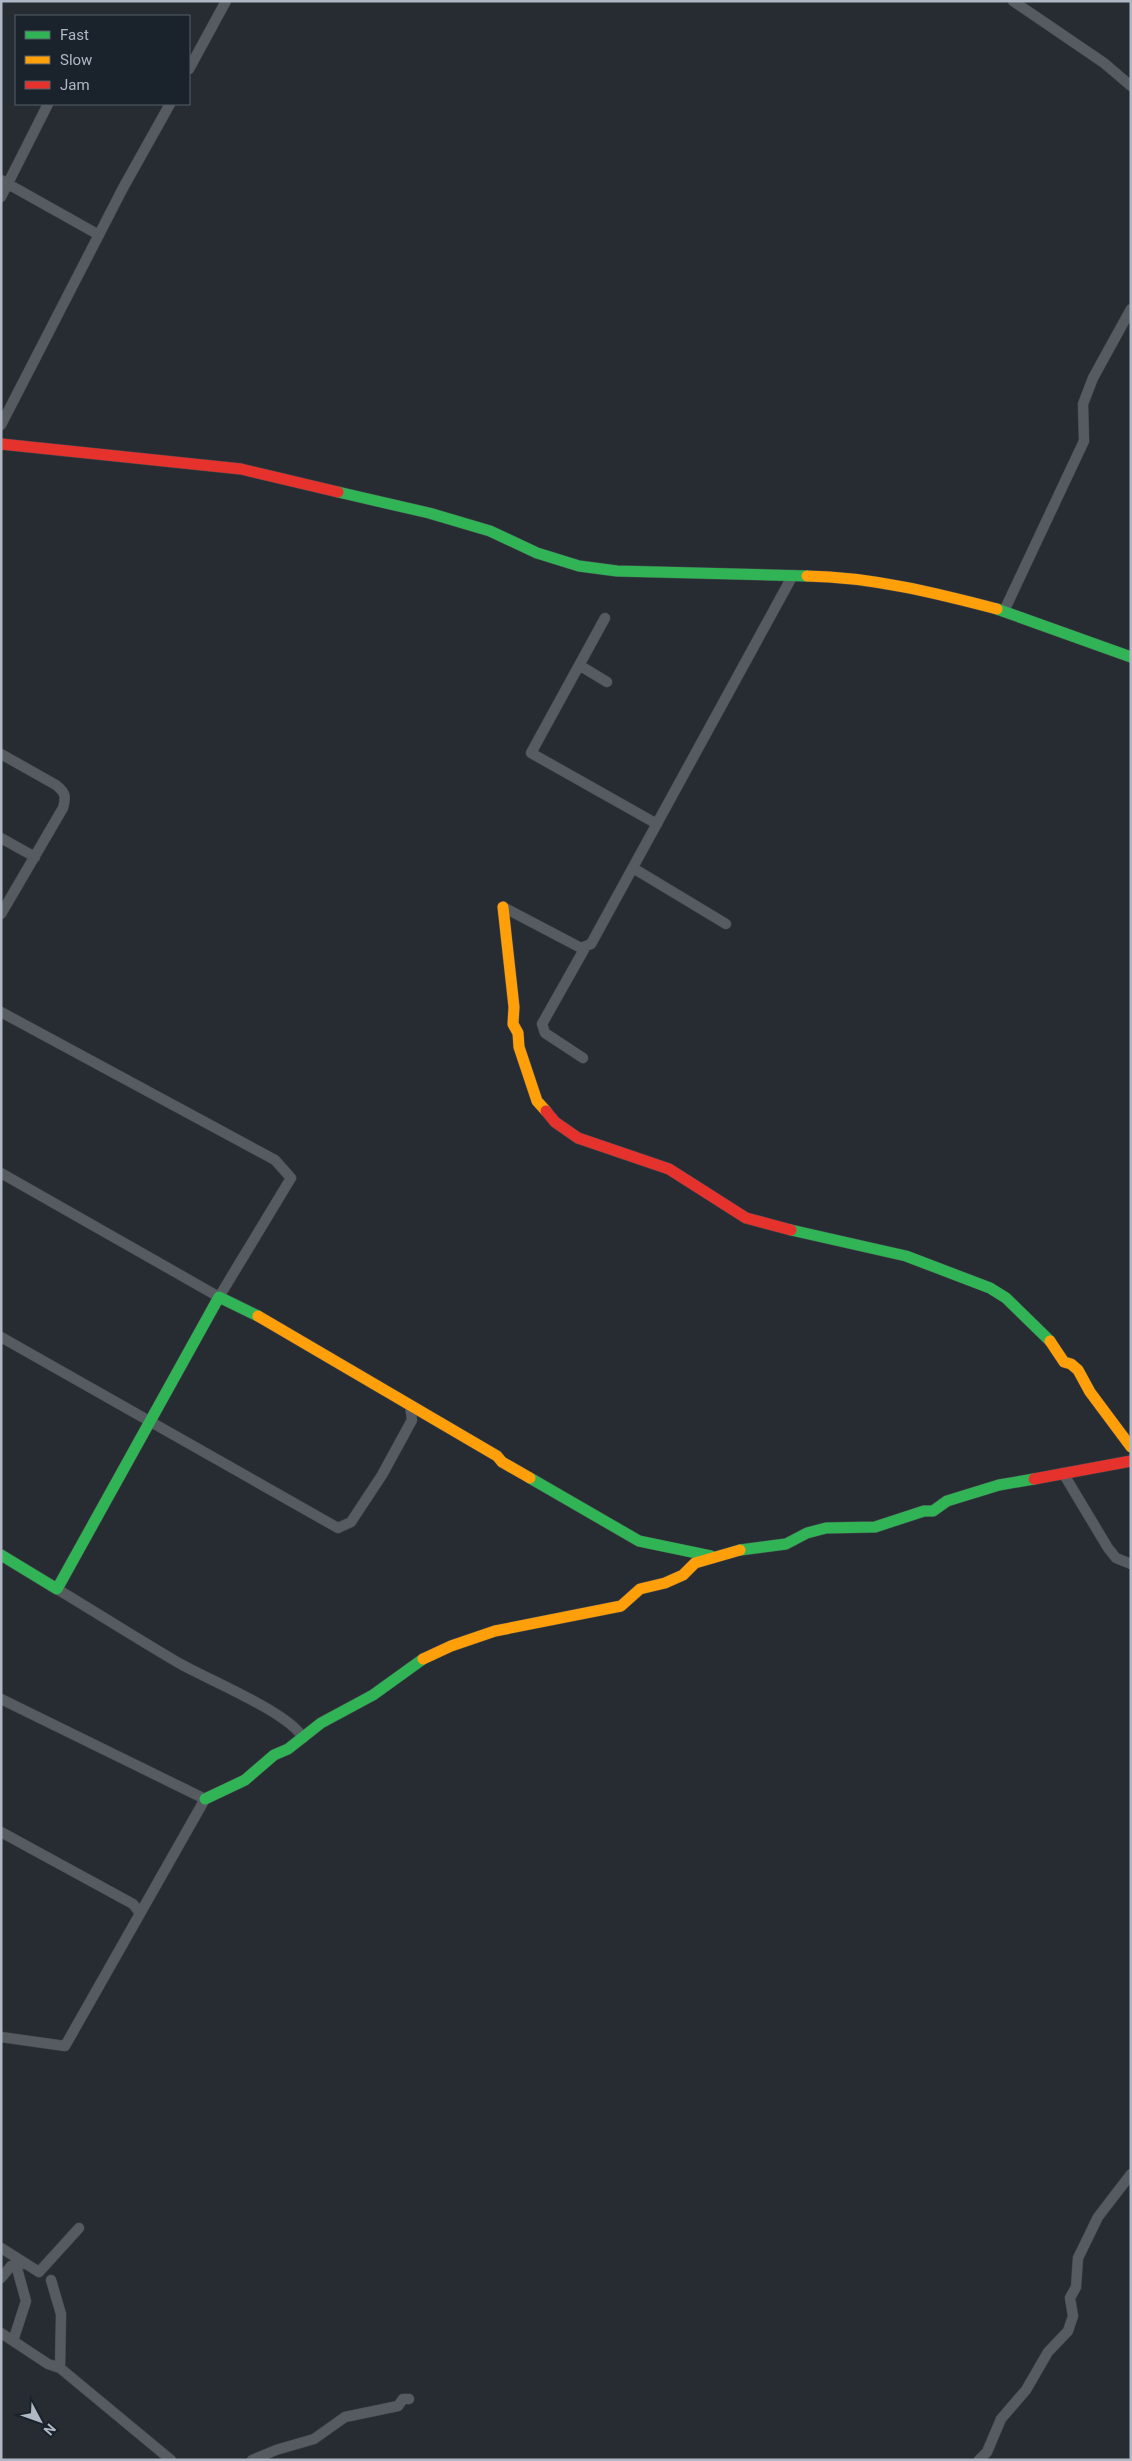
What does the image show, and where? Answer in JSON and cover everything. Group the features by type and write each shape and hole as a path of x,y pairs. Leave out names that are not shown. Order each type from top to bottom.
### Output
{"street":[{"path":"190,67 226,1"},
{"path":"1013,1 1104,63 1131,86"},
{"path":"1,197 5,182 47,105"},
{"path":"1,425 99,235 169,105"},
{"path":"5,182 99,235"},
{"path":"1004,612 1084,441 1083,404 1093,378 1131,309"},
{"path":"1,444 241,469 429,514 490,531 537,553 579,566 617,571 826,576 937,593 1004,612 1131,657"},
{"path":"503,907 581,948 591,944 793,575"},
{"path":"605,618 531,753 657,824"},
{"path":"579,666 607,682"},
{"path":"1,754 64,791 66,799 63,808 1,914"},
{"path":"1,838 35,857"},
{"path":"633,868 726,924"},
{"path":"503,907 514,1007 513,1024 518,1033 519,1047 537,1101 555,1122 578,1138 669,1169 746,1218 851,1245 906,1256 990,1288 1006,1298 1048,1338 1064,1362 1071,1364 1078,1370 1090,1392 1106,1410 1122,1437 1131,1447"},
{"path":"584,1058 546,1033 542,1024 586,946"},
{"path":"1,1012 275,1160 286,1169 291,1178 219,1297 56,1589"},
{"path":"1,1173 219,1297 243,1307 497,1456 502,1462 569,1502 639,1541 712,1557"},
{"path":"1,1337 338,1528 351,1522 382,1475 412,1420 410,1405"},
{"path":"1,2037 65,2046 205,1798 245,1780 274,1755 303,1738 321,1723 373,1695 420,1661 450,1646 495,1632 621,1606 640,1589 665,1583 682,1574 695,1563 731,1551 786,1544 807,1533 826,1528 875,1527 924,1511 933,1511 947,1501 979,1490 1016,1481 1131,1461"},
{"path":"1063,1473 1108,1548 1116,1558 1131,1564"},
{"path":"1,1555 179,1663 270,1711 298,1729 303,1738"},
{"path":"1,1699 205,1798"},
{"path":"1,1832 133,1904 140,1913"},
{"path":"979,2460 987,2452 1001,2419 1026,2390 1048,2352 1068,2331 1073,2316 1070,2298 1076,2287 1078,2258 1098,2217 1131,2174"},
{"path":"1,2248 21,2264 39,2272 80,2228"},
{"path":"1,2278 11,2266 21,2264"},
{"path":"13,2341 26,2301 21,2264"},
{"path":"51,2280 61,2314 60,2368"},
{"path":"1,2333 48,2364 60,2368 171,2460"},
{"path":"252,2460 276,2450 314,2439 344,2417 398,2406 403,2399 409,2399"}],"traffic: fast":[{"path":"338,492 429,513 490,531 537,553 579,566 617,571 807,576"},
{"path":"997,609 1131,657"},
{"path":"791,1230 906,1256 990,1288 1006,1298 1050,1341"},
{"path":"1,1555 57,1589 219,1297 258,1316"},
{"path":"530,1478 639,1541 711,1556"},
{"path":"740,1550 786,1544 807,1533 826,1528 875,1527 924,1511 933,1511 947,1501 999,1485 1034,1479"},
{"path":"205,1799 245,1780 274,1755 288,1749 321,1723 373,1695 423,1659"}],"traffic: slow":[{"path":"807,576 855,579 879,583 927,592 997,609"},
{"path":"503,907 514,1007 513,1024 518,1033 519,1047 537,1101 546,1111"},
{"path":"258,1316 497,1456 502,1462 530,1478"},
{"path":"1050,1341 1064,1362 1071,1364 1078,1370 1090,1392 1131,1447"},
{"path":"423,1659 451,1646 495,1631 621,1606 640,1589 665,1583 683,1575 695,1563 740,1550"}],"traffic: jam":[{"path":"1,444 241,469 338,492"},
{"path":"546,1111 555,1122 578,1138 669,1169 746,1218 791,1230"},
{"path":"1034,1479 1131,1461"}]}
